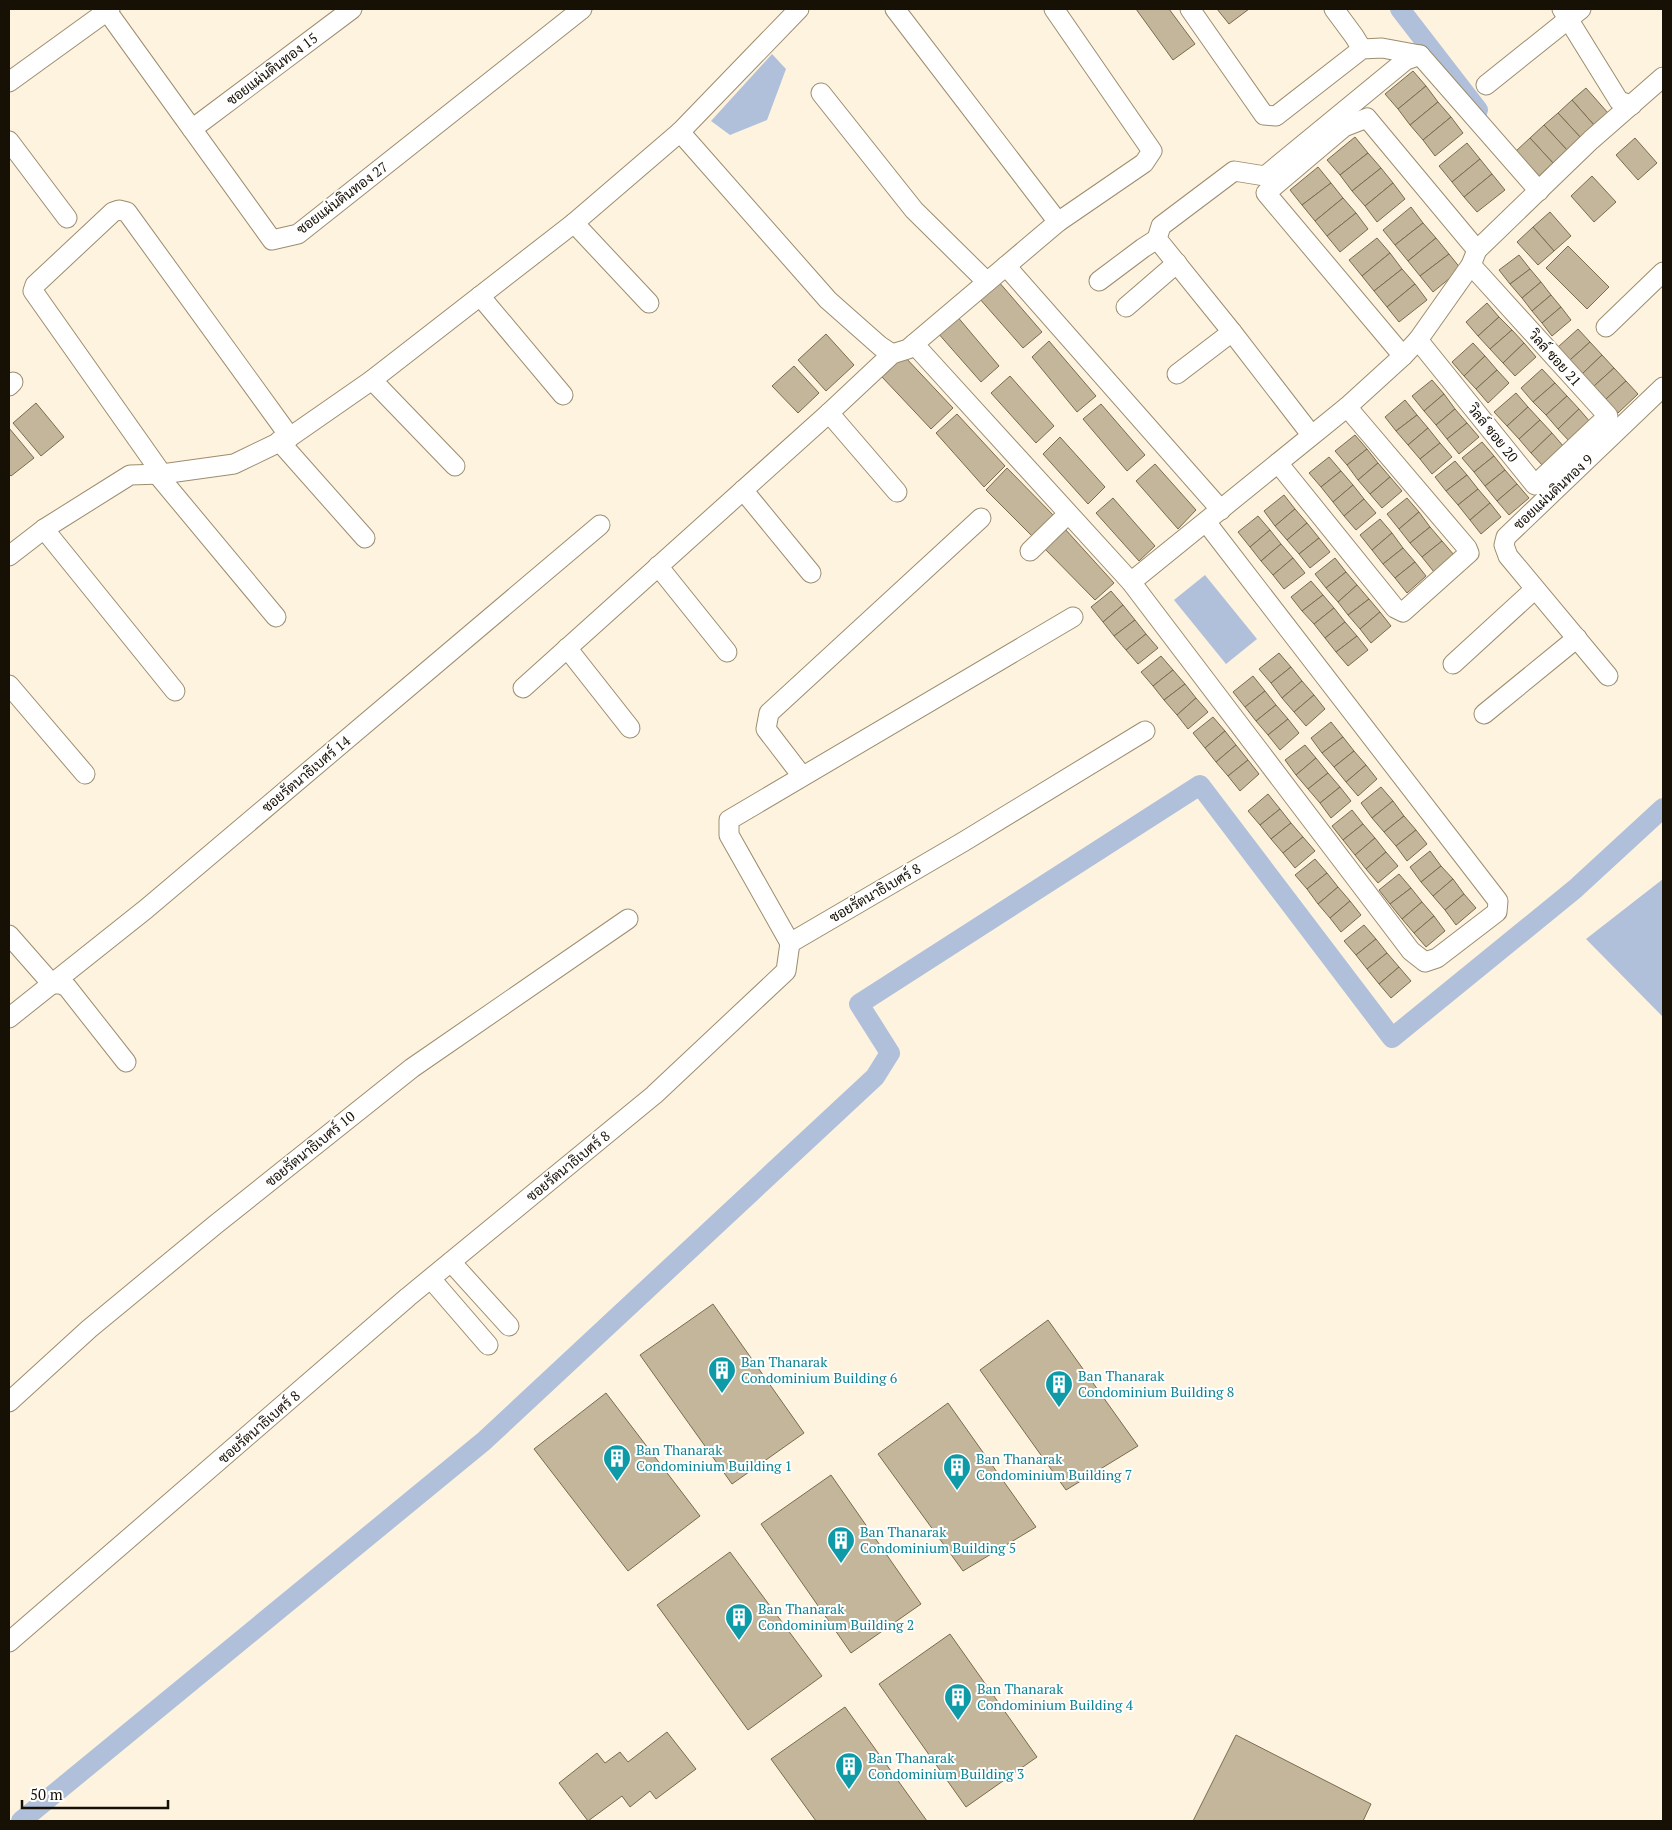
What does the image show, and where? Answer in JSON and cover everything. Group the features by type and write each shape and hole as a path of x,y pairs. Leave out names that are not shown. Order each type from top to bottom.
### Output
{"street":[{"name":"ซอยแผ่นดินทอง 15","path":"192,129 352,9"},
{"name":"ซอยแผ่นดินทอง 27","path":"109,10 272,240 298,234 582,9"},
{"path":"9,556 44,529 130,475 159,474 234,464 284,439 372,380 574,223 680,132 799,9"},
{"path":"895,9 1058,222"},
{"path":"523,688 892,354 908,350 1058,222 1144,163 1152,150 1054,9"},
{"path":"1190,9 1264,115 1276,116 1362,49 1382,48 1420,55 1539,191"},
{"path":"1334,9 1362,49"},
{"path":"9,82 109,10"},
{"path":"1486,85 1570,12 1619,101 1632,105"},
{"path":"1099,281 1157,239 1161,226 1234,172 1265,176 1406,60 1420,55"},
{"path":"1131,582 1347,407 1403,356 1418,340 1474,258 1591,140 1663,77"},
{"path":"821,92 914,210 987,282"},
{"path":"1403,356 1266,193 1344,127 1367,118 1474,258"},
{"path":"680,132 828,300 880,346 892,354"},
{"path":"9,141 68,218"},
{"path":"276,617 159,474 33,291 35,285 113,212 118,210 127,212 284,439 365,538"},
{"path":"574,223 650,304"},
{"path":"1157,239 1306,428"},
{"name":"วิลล์ ซอย 21","path":"1474,258 1608,416 1573,448"},
{"path":"1126,307 1177,263"},
{"path":"1006,266 1221,510"},
{"path":"1606,327 1663,272"},
{"path":"480,296 563,395"},
{"path":"1177,374 1232,332"},
{"name":"วิลล์ ซอย 20","path":"1418,340 1535,485 1573,448"},
{"path":"914,344 1131,582 1411,951 1425,962 1436,958 1497,912 1498,901 1206,522"},
{"path":"372,380 455,466"},
{"name":"ซอยแผ่นดินทอง 9","path":"1608,676 1508,556 1504,545 1506,536 1663,387"},
{"path":"1278,463 1395,608 1403,612 1469,553 1468,548 1347,407"},
{"path":"829,413 897,492"},
{"path":"743,490 811,573"},
{"path":"1030,551 1068,514"},
{"path":"802,776 766,729 769,713 981,518"},
{"name":"ซอยรัตนาธิเบศร์ 14","path":"9,1018 146,910 600,525"},
{"path":"44,529 176,690"},
{"path":"658,566 727,652"},
{"path":"1453,664 1535,588"},
{"path":"790,943 729,835 729,820 1073,617"},
{"path":"1484,714 1577,638"},
{"path":"567,648 630,728"},
{"path":"9,685 85,774"},
{"name":"ซอยรัตนาธิเบศร์ 8","path":"9,1642 451,1262 654,1095 786,971 790,943 963,842 1145,731"},
{"name":"ซอยรัตนาธิเบศร์ 10","path":"9,1402 96,1322 412,1068 628,919"},
{"path":"9,935 52,984 61,984 67,987 126,1062"},
{"path":"451,1262 509,1326"},
{"path":"431,1279 488,1346"}],"water":[{"path":"772,54 786,69 767,120 730,135 711,121"},
{"path":"1205,575 1257,639 1226,664 1174,600"},
{"path":"1663,879 1663,1017 1586,939"}],"building":[{"path":"1136,9 1169,9 1195,44 1173,60"},
{"path":"1217,9 1249,9 1229,24"},
{"path":"1413,71 1426,86 1398,109 1385,94"},
{"path":"1426,86 1438,102 1410,125 1398,109"},
{"path":"1586,88 1608,113 1594,125 1572,100"},
{"path":"1572,100 1594,125 1581,138 1558,113"},
{"path":"1438,102 1451,117 1423,140 1410,125"},
{"path":"1558,113 1581,138 1567,150 1544,125"},
{"path":"1451,117 1463,133 1435,156 1423,140"},
{"path":"1544,125 1567,150 1553,163 1530,138"},
{"path":"1355,137 1368,153 1340,175 1327,160"},
{"path":"1530,138 1553,163 1539,176 1516,151"},
{"path":"1635,138 1657,163 1638,180 1616,155"},
{"path":"1467,143 1480,159 1452,182 1439,166"},
{"path":"1368,153 1381,168 1352,191 1340,175"},
{"path":"1480,159 1492,174 1464,197 1452,182"},
{"path":"1318,167 1331,183 1302,205 1290,190"},
{"path":"1381,168 1393,183 1365,206 1352,191"},
{"path":"1492,174 1505,190 1477,212 1464,197"},
{"path":"1592,176 1616,202 1594,222 1571,196"},
{"path":"1331,183 1343,198 1315,221 1302,205"},
{"path":"1393,183 1405,199 1377,222 1365,206"},
{"path":"1343,198 1356,213 1327,236 1315,221"},
{"path":"1411,207 1423,223 1395,245 1383,230"},
{"path":"1550,212 1571,236 1554,251 1533,227"},
{"path":"1356,213 1368,229 1340,252 1327,236"},
{"path":"1423,223 1436,238 1408,261 1395,245"},
{"path":"1533,227 1554,251 1538,265 1517,242"},
{"path":"1377,238 1390,253 1362,276 1349,260"},
{"path":"1436,238 1449,254 1420,276 1408,261"},
{"path":"1568,246 1609,287 1587,309 1546,268"},
{"path":"1390,253 1402,269 1374,291 1362,276"},
{"path":"1449,254 1461,269 1433,292 1420,276"},
{"path":"1519,255 1530,269 1510,284 1499,270"},
{"path":"1402,269 1415,284 1387,307 1374,291"},
{"path":"1530,269 1541,282 1522,298 1510,284"},
{"path":"998,281 1042,332 1023,348 979,298"},
{"path":"1541,282 1551,295 1532,311 1522,298"},
{"path":"1415,284 1427,300 1399,322 1387,307"},
{"path":"1551,295 1561,307 1542,323 1532,311"},
{"path":"1487,303 1499,317 1478,336 1466,322"},
{"path":"1561,307 1571,320 1552,336 1542,323"},
{"path":"956,315 999,366 981,382 937,332"},
{"path":"1499,317 1512,330 1490,349 1478,336"},
{"path":"1578,329 1590,342 1570,360 1558,347"},
{"path":"1512,330 1524,343 1503,363 1490,349"},
{"path":"826,334 854,365 826,391 798,360"},
{"path":"1049,341 1096,396 1077,412 1032,357"},
{"path":"1590,342 1602,355 1582,374 1570,360"},
{"path":"1473,343 1485,356 1464,376 1452,362"},
{"path":"1524,343 1536,357 1515,376 1503,363"},
{"path":"1602,355 1614,368 1594,386 1582,374"},
{"path":"904,356 953,408 931,429 882,377"},
{"path":"1485,356 1497,370 1476,389 1464,376"},
{"path":"794,366 819,393 798,413 772,386"},
{"path":"1614,368 1626,381 1606,399 1594,386"},
{"path":"1542,369 1555,383 1533,402 1521,388"},
{"path":"1497,370 1509,383 1488,403 1476,389"},
{"path":"1010,376 1054,426 1036,443 991,393"},
{"path":"1432,380 1444,394 1424,411 1412,396"},
{"path":"1626,381 1638,394 1618,413 1606,399"},
{"path":"1555,383 1567,396 1546,415 1533,402"},
{"path":"1516,393 1528,407 1507,426 1494,412"},
{"path":"1444,394 1455,409 1436,425 1424,411"},
{"path":"1567,396 1579,409 1558,429 1546,415"},
{"path":"1405,400 1417,415 1396,431 1385,417"},
{"path":"36,403 64,437 41,456 13,423"},
{"path":"1101,404 1145,455 1127,471 1083,419"},
{"path":"1528,407 1540,420 1519,439 1507,426"},
{"path":"1455,409 1467,423 1447,439 1436,425"},
{"path":"1579,409 1591,423 1570,442 1558,429"},
{"path":"957,414 1005,466 984,487 936,433"},
{"path":"1417,415 1428,428 1408,445 1396,431"},
{"path":"1540,420 1552,433 1531,453 1519,439"},
{"path":"1467,423 1479,437 1459,454 1447,439"},
{"path":"9,428 34,458 11,476 9,474"},
{"path":"1428,428 1440,443 1420,459 1408,445"},
{"path":"1552,433 1564,447 1543,466 1531,453"},
{"path":"1355,435 1367,449 1347,465 1335,451"},
{"path":"1060,437 1105,487 1088,504 1043,454"},
{"path":"1482,442 1494,456 1474,472 1462,458"},
{"path":"1440,443 1452,457 1432,474 1420,459"},
{"path":"1367,449 1378,463 1358,480 1347,465"},
{"path":"1494,456 1505,470 1485,486 1474,472"},
{"path":"1329,457 1341,471 1321,487 1309,473"},
{"path":"1455,461 1467,475 1446,491 1435,477"},
{"path":"1378,463 1390,477 1370,494 1358,480"},
{"path":"1155,464 1196,510 1178,529 1136,481"},
{"path":"1007,468 1057,519 1036,540 986,490"},
{"path":"1505,470 1517,484 1497,501 1485,486"},
{"path":"1341,471 1353,485 1333,502 1321,487"},
{"path":"1467,475 1478,489 1458,505 1446,491"},
{"path":"1390,477 1402,491 1382,508 1370,494"},
{"path":"1517,484 1529,498 1509,515 1497,501"},
{"path":"1353,485 1364,499 1344,516 1333,502"},
{"path":"1478,489 1490,503 1470,520 1458,505"},
{"path":"1284,495 1295,509 1275,526 1264,511"},
{"path":"1113,498 1155,546 1139,561 1096,513"},
{"path":"1407,498 1419,512 1399,529 1387,514"},
{"path":"1364,499 1376,513 1356,530 1344,516"},
{"path":"1490,503 1501,517 1481,534 1470,520"},
{"path":"1295,509 1307,523 1287,540 1275,526"},
{"path":"1419,512 1430,527 1410,543 1399,529"},
{"path":"1258,516 1270,530 1250,547 1238,532"},
{"path":"1380,519 1392,533 1372,550 1360,535"},
{"path":"1307,523 1319,538 1299,554 1287,540"},
{"path":"1430,527 1442,541 1422,557 1410,543"},
{"path":"1065,529 1114,583 1095,600 1044,548"},
{"path":"1270,530 1281,544 1261,561 1250,547"},
{"path":"1392,533 1403,548 1383,564 1372,550"},
{"path":"1319,538 1330,552 1310,568 1299,554"},
{"path":"1442,541 1454,555 1434,572 1422,557"},
{"path":"1281,544 1293,558 1273,575 1261,561"},
{"path":"1403,548 1415,562 1395,578 1383,564"},
{"path":"1293,558 1305,573 1284,589 1273,575"},
{"path":"1335,558 1346,572 1326,588 1315,574"},
{"path":"1415,562 1426,576 1407,593 1395,578"},
{"path":"1346,572 1357,585 1338,602 1326,588"},
{"path":"1311,581 1323,595 1302,611 1291,597"},
{"path":"1357,585 1369,599 1348,615 1338,602"},
{"path":"1111,591 1123,605 1103,622 1091,607"},
{"path":"1323,595 1334,608 1314,624 1302,611"},
{"path":"1369,599 1380,612 1360,629 1348,615"},
{"path":"1123,605 1135,620 1114,636 1103,622"},
{"path":"1334,608 1345,622 1325,638 1314,624"},
{"path":"1380,612 1391,626 1371,643 1360,629"},
{"path":"1135,620 1146,634 1126,650 1114,636"},
{"path":"1345,622 1357,636 1336,652 1325,638"},
{"path":"1146,634 1158,648 1138,664 1126,650"},
{"path":"1357,636 1368,650 1348,666 1336,652"},
{"path":"1279,653 1291,667 1271,683 1259,669"},
{"path":"1161,656 1173,670 1153,686 1141,672"},
{"path":"1291,667 1302,681 1282,698 1271,683"},
{"path":"1173,670 1185,684 1164,700 1153,686"},
{"path":"1253,676 1265,691 1245,707 1233,692"},
{"path":"1302,681 1314,695 1294,712 1282,698"},
{"path":"1185,684 1196,698 1177,715 1164,700"},
{"path":"1265,691 1276,705 1256,721 1245,707"},
{"path":"1314,695 1325,709 1306,726 1294,712"},
{"path":"1196,698 1208,712 1188,729 1177,715"},
{"path":"1276,705 1288,719 1268,735 1256,721"},
{"path":"1213,717 1225,731 1205,748 1193,733"},
{"path":"1288,719 1299,733 1280,750 1268,735"},
{"path":"1331,722 1343,737 1322,753 1311,738"},
{"path":"1225,731 1236,745 1216,762 1205,748"},
{"path":"1343,737 1354,751 1334,767 1322,753"},
{"path":"1236,745 1248,760 1228,776 1216,762"},
{"path":"1305,745 1316,758 1296,775 1285,760"},
{"path":"1354,751 1366,765 1346,782 1334,767"},
{"path":"1316,758 1328,773 1308,789 1296,775"},
{"path":"1248,760 1259,774 1240,791 1228,776"},
{"path":"1366,765 1377,779 1358,796 1346,782"},
{"path":"1328,773 1340,787 1320,803 1308,789"},
{"path":"1340,787 1351,801 1331,818 1320,803"},
{"path":"1381,787 1393,801 1372,818 1361,803"},
{"path":"1268,794 1280,809 1260,825 1248,811"},
{"path":"1393,801 1404,816 1384,832 1372,818"},
{"path":"1280,809 1291,823 1271,839 1260,825"},
{"path":"1352,810 1363,824 1343,840 1332,826"},
{"path":"1404,816 1416,830 1396,846 1384,832"},
{"path":"1291,823 1303,837 1283,853 1271,839"},
{"path":"1363,824 1375,838 1355,855 1343,840"},
{"path":"1416,830 1427,844 1407,861 1396,846"},
{"path":"1303,837 1315,851 1295,868 1283,853"},
{"path":"1375,838 1386,852 1366,869 1355,855"},
{"path":"1430,851 1441,866 1421,882 1410,867"},
{"path":"1386,852 1398,866 1378,883 1366,869"},
{"path":"1315,859 1327,873 1307,889 1295,875"},
{"path":"1441,866 1453,879 1433,896 1421,882"},
{"path":"1327,873 1338,887 1318,904 1307,889"},
{"path":"1399,874 1411,888 1390,904 1379,890"},
{"path":"1453,879 1464,894 1445,910 1433,896"},
{"path":"1338,887 1350,901 1330,918 1318,904"},
{"path":"1411,888 1422,902 1402,919 1390,904"},
{"path":"1464,894 1476,908 1456,925 1445,910"},
{"path":"1350,901 1361,915 1341,932 1330,918"},
{"path":"1422,902 1434,916 1414,933 1402,919"},
{"path":"1434,916 1445,931 1426,947 1414,933"},
{"path":"1364,925 1376,939 1356,955 1344,941"},
{"path":"1376,939 1387,953 1367,969 1356,955"},
{"path":"1387,953 1399,967 1379,984 1367,969"},
{"path":"1399,967 1411,981 1391,998 1379,984"},
{"name":"Ban Thanarak Condominium Building 6","path":"713,1304 804,1433 732,1484 640,1355"},
{"name":"Ban Thanarak Condominium Building 8","path":"1048,1320 1138,1446 1066,1490 980,1370"},
{"name":"Ban Thanarak Condominium Building 1","path":"606,1393 700,1516 628,1571 534,1449"},
{"name":"Ban Thanarak Condominium Building 7","path":"948,1403 1036,1527 963,1571 878,1454"},
{"name":"Ban Thanarak Condominium Building 5","path":"831,1475 921,1604 851,1653 761,1524"},
{"name":"Ban Thanarak Condominium Building 2","path":"730,1552 822,1676 748,1730 657,1605"},
{"name":"Ban Thanarak Condominium Building 4","path":"950,1634 1037,1757 966,1807 879,1684"},
{"name":"Ban Thanarak Condominium Building 3","path":"845,1707 927,1821 816,1821 771,1759"},
{"path":"667,1732 696,1769 656,1799 650,1791 630,1807 622,1796 588,1821 559,1783 597,1753 605,1763 620,1752 628,1762"},
{"path":"1236,1735 1371,1804 1363,1821 1193,1821"}],"waterway":[{"path":"1400,9 1478,110"},
{"path":"21,1821 484,1441 875,1077 890,1053 859,1004 1200,785 1392,1038 1575,889 1663,808"}],"place":[{"name":"Ban Thanarak Condominium Building 6","path":"722,1394"},
{"name":"Ban Thanarak Condominium Building 8","path":"1059,1408"},
{"name":"Ban Thanarak Condominium Building 1","path":"617,1482"},
{"name":"Ban Thanarak Condominium Building 7","path":"957,1491"},
{"name":"Ban Thanarak Condominium Building 5","path":"841,1564"},
{"name":"Ban Thanarak Condominium Building 2","path":"739,1641"},
{"name":"Ban Thanarak Condominium Building 4","path":"958,1721"},
{"name":"Ban Thanarak Condominium Building 3","path":"849,1790"}]}
